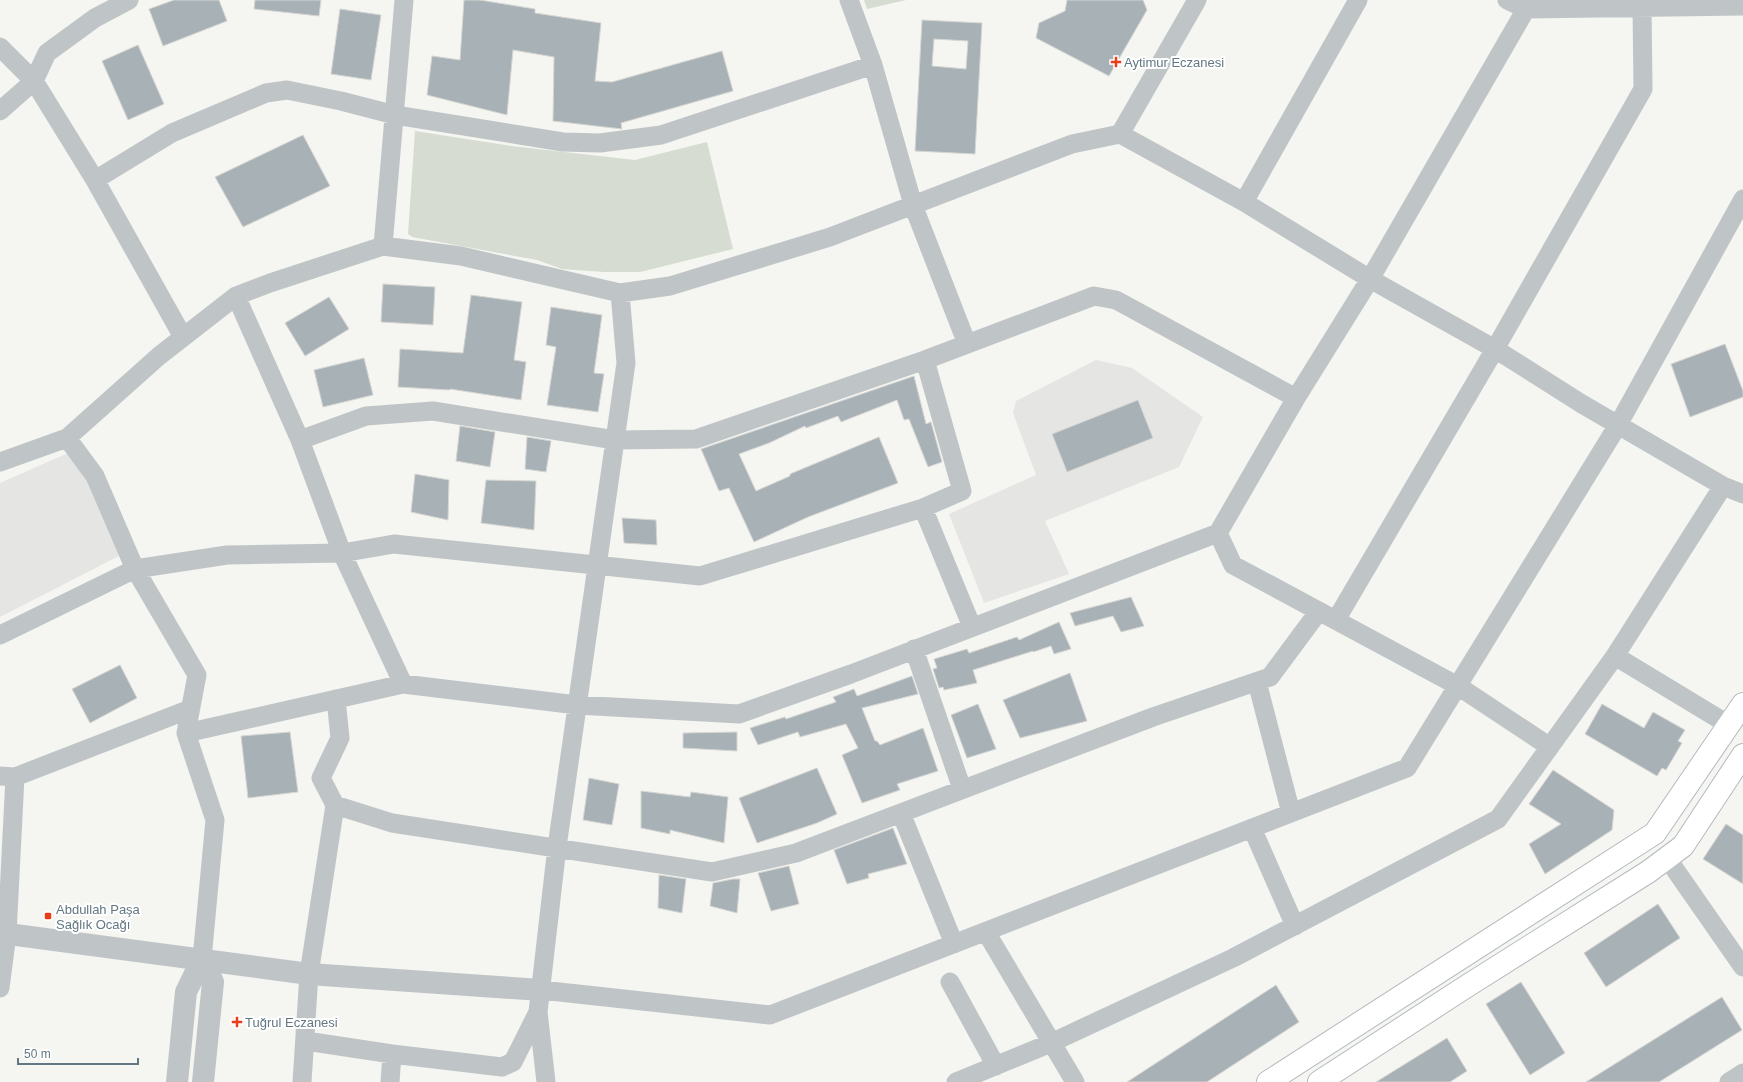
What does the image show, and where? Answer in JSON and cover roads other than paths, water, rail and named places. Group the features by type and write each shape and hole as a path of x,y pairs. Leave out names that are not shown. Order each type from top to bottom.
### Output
{"main road":[{"path":"1268,1082 1655,833 1743,704"},
{"path":"1319,1082 1467,986 1648,872 1683,846 1743,755"}],"street":[{"path":"0,111 34,81 47,53 96,18 129,0"},
{"path":"383,246 404,0"},
{"path":"849,0 873,65 913,204 967,344"},
{"path":"1120,134 1196,0"},
{"path":"1244,202 1358,0"},
{"path":"1507,0 1526,9 1743,6"},
{"path":"1336,620 1495,349 1643,89 1642,7"},
{"path":"186,733 403,684 577,705 739,714 1218,533 1296,398 1370,279 1526,9"},
{"path":"0,47 34,81 95,180 183,337"},
{"path":"95,180 172,132 266,93 287,90 341,101 395,115 563,142 600,143 661,135 873,65"},
{"path":"0,462 67,438 159,356 236,296 270,283 383,246 462,256 620,293 670,286 830,237 1072,144 1120,134 1244,202 1370,279 1495,349 1618,425 1723,486 1743,494"},
{"path":"3,934 309,974 539,1001 770,1015 1407,768 1618,425 1743,199"},
{"path":"546,1082 539,1001 557,847 626,363 620,293"},
{"path":"236,296 300,440 342,553 403,684"},
{"path":"300,440 366,416 433,411 615,440 696,439 925,360 1094,296 1116,300 1296,398"},
{"path":"0,635 135,569 227,555 342,553 394,544 700,576 923,508 962,491 925,360"},
{"path":"67,438 95,476 135,569 197,675 186,733 215,820 202,959 186,992 177,1082"},
{"path":"956,1082 1051,1043 1233,958 1498,819 1615,656 1723,486"},
{"path":"923,508 972,627"},
{"path":"1218,533 1233,565 1458,686 1550,747"},
{"path":"335,805 392,823 557,847 712,872 796,853 1153,716 1270,677 1319,611"},
{"path":"914,649 962,789"},
{"path":"1615,656 1729,725"},
{"path":"1257,682 1291,813"},
{"path":"302,1082 306,1041 309,974 335,805 321,778 340,738 336,699"},
{"path":"0,988 3,934 7,776 190,708"},
{"path":"901,813 954,944"},
{"path":"1252,828 1295,926"},
{"path":"1667,858 1743,967"},
{"path":"986,932 1075,1082"},
{"path":"202,959 213,982 203,1082"},
{"path":"950,982 996,1066"},
{"path":"306,1041 392,1054 502,1067 513,1062 539,1001"},
{"path":"390,1082 392,1054"},
{"path":"1729,1082 1743,1073"}],"place":[{"name":"Aytimur Eczanesi","path":"1116,62"},
{"name":"Abdullah Paşa Sağlık Ocağı","path":"48,916"},
{"name":"Tuğrul Eczanesi","path":"237,1022"}]}
